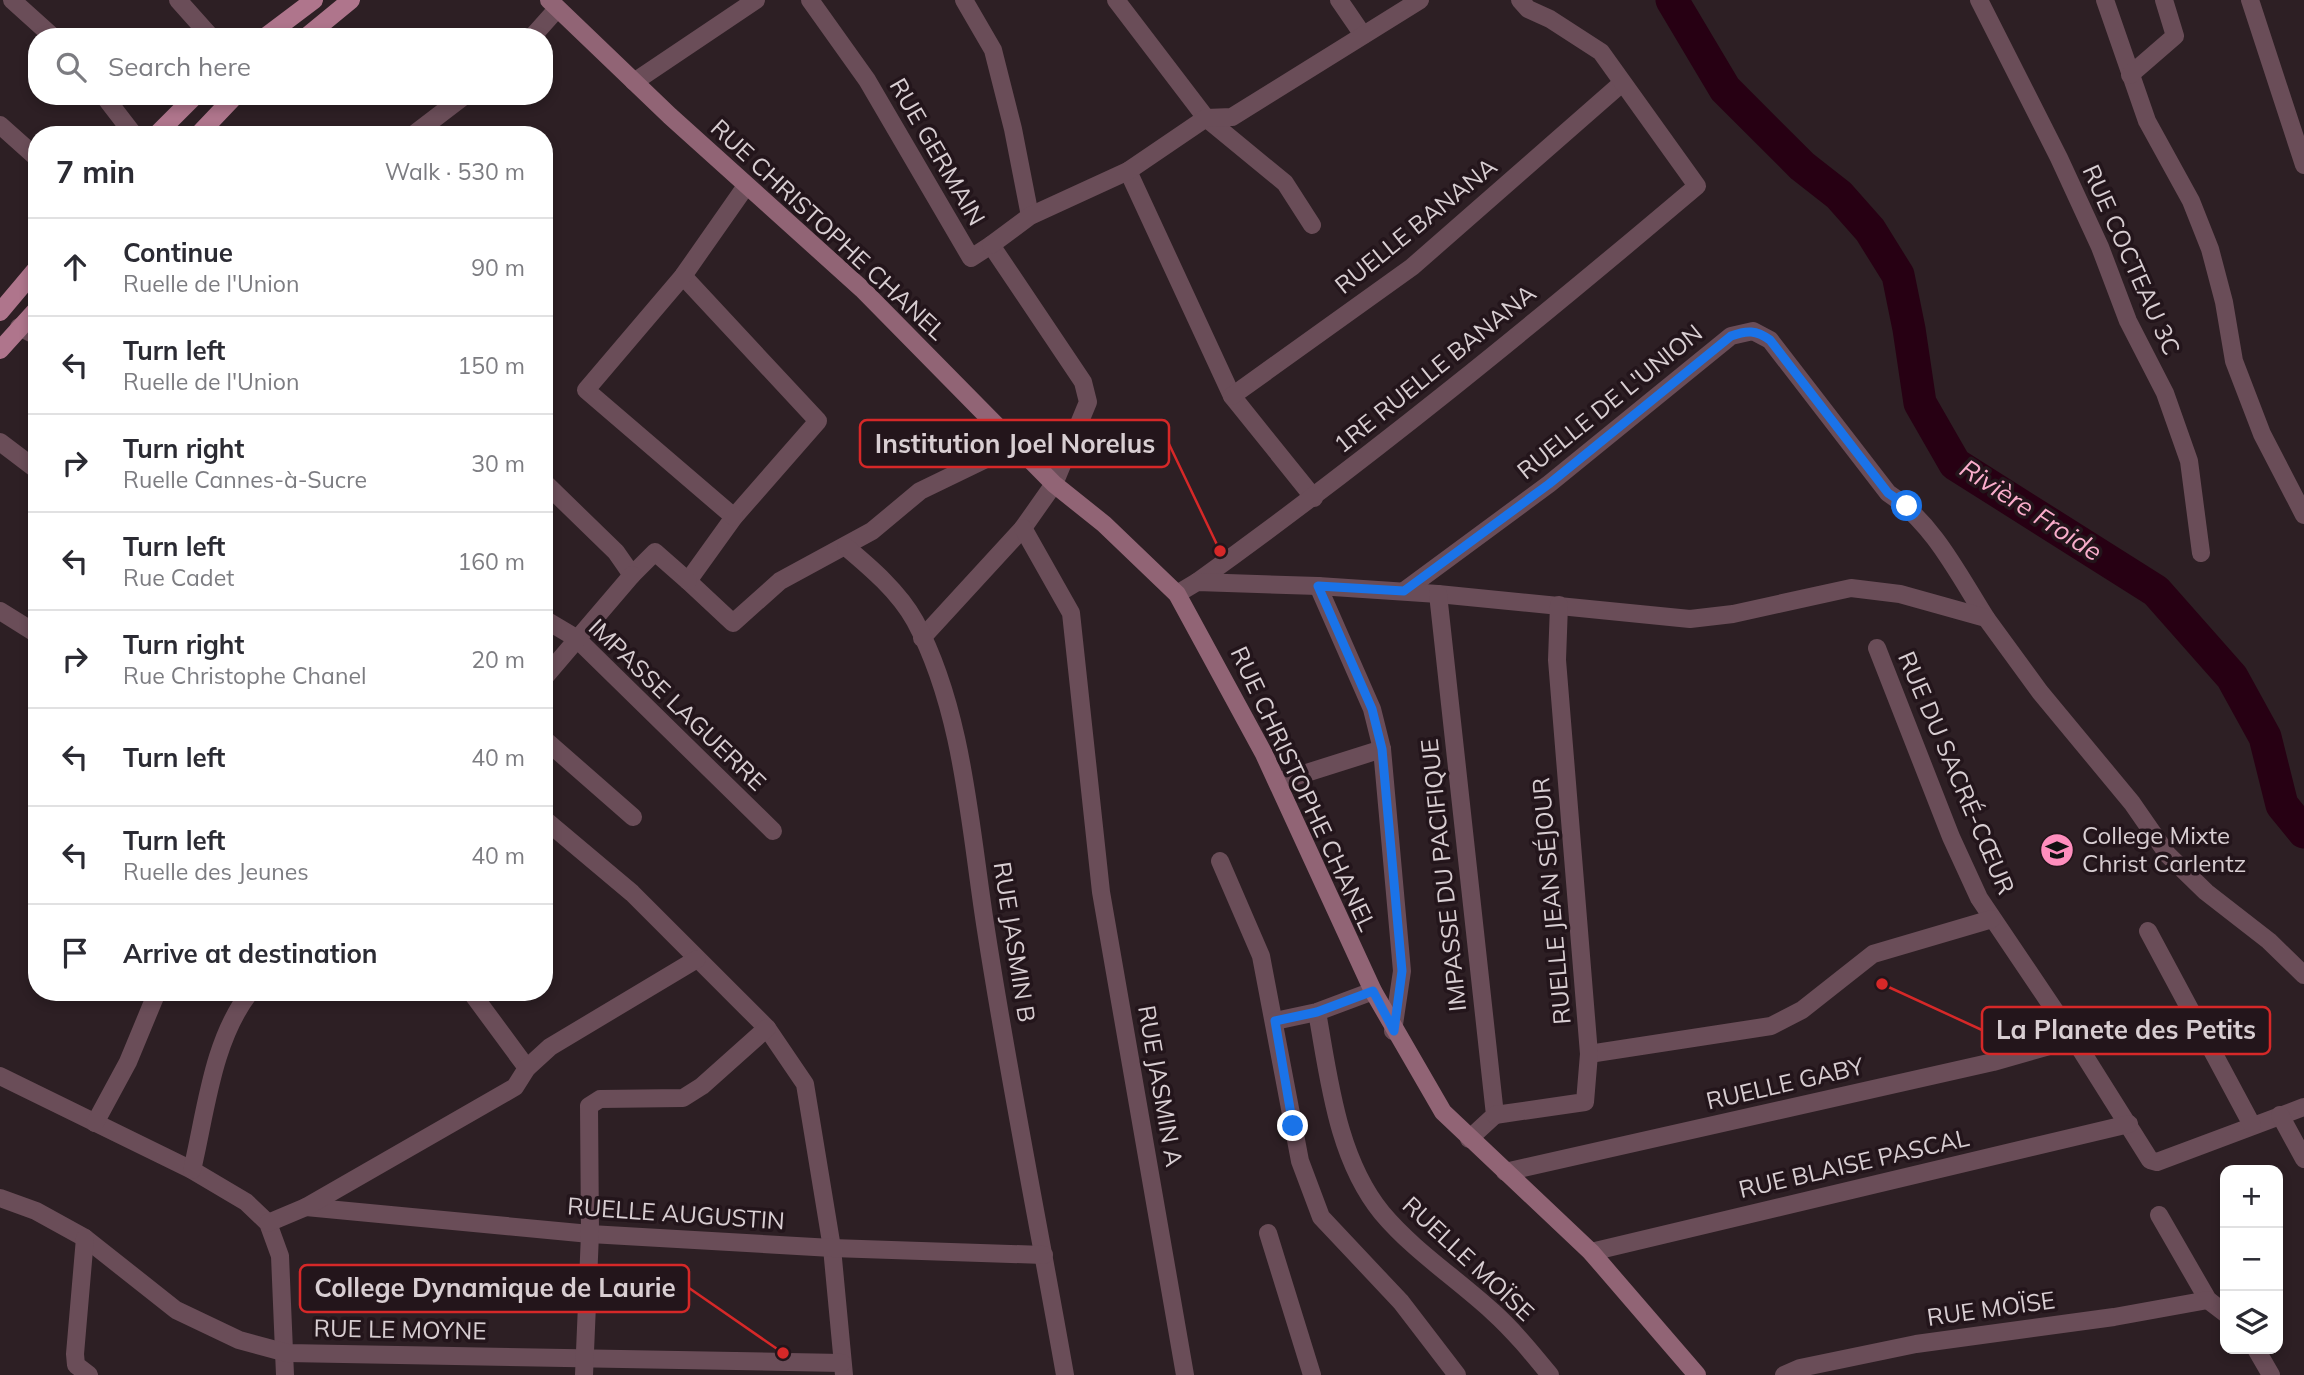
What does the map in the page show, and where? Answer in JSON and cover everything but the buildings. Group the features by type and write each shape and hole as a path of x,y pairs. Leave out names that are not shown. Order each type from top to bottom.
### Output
{"main road":[{"path":"277,28 314,0"},
{"path":"317,28 351,0"},
{"path":"165,126 186,105"},
{"path":"207,126 226,105"},
{"path":"0,312 28,279"},
{"path":"0,350 28,318"}],"street":[{"path":"12,0 43,28"},
{"path":"178,0 203,28"},
{"path":"634,82 756,0"},
{"name":"RUE GERMAIN","path":"810,0 867,80 971,258 991,245 1083,382 1088,402 1054,484 1023,528 922,638"},
{"path":"964,0 993,50 1013,128 1030,216"},
{"path":"1116,0 1206,118 1285,183 1312,225"},
{"path":"1339,0 1363,35"},
{"path":"991,245 1030,216 1128,171 1206,118 1232,117 1420,0"},
{"path":"1520,0 1528,9 1550,19 1601,52 1622,83"},
{"name":"RUE COCTEAU 3C","path":"1979,0 2064,169 2100,247 2128,321 2165,394 2189,461 2201,553"},
{"path":"2105,0 2147,121 2191,201 2210,249 2224,302 2234,361 2262,434 2302,506"},
{"path":"2130,75 2175,36 2164,0"},
{"path":"2250,0 2304,165"},
{"path":"538,28 553,5"},
{"name":"RUE CHRISTOPHE CHANEL","path":"553,5 746,186 862,289 1054,484 1104,523 1177,594 1203,637 1278,782 1373,991 1443,1112 1591,1252 1697,1375"},
{"name":"1RE RUELLE BANANA","path":"1177,594 1314,499 1580,285 1697,186 1622,83"},
{"name":"RUELLE BANANA","path":"1232,396 1412,267 1622,83"},
{"path":"111,105 127,126"},
{"path":"425,126 452,105"},
{"path":"0,125 28,150"},
{"path":"1128,171 1232,396 1314,499"},
{"path":"734,517 586,390 683,276 746,186"},
{"path":"683,276 818,421 734,517 688,581"},
{"path":"19,327 28,332"},
{"name":"RUELLE DE L'UNION","path":"1404,591 1549,484 1731,336 1753,331 1770,340 1888,493 1907,506 1929,528 1986,618 2040,692 2132,803 2168,855 2206,892 2269,941 2304,975"},
{"path":"0,442 28,463"},
{"path":"553,667 655,552 659,552 733,624 780,580 872,531 920,491 1015,445"},
{"path":"553,491 616,552 632,575"},
{"name":"RUE JASMIN A","path":"1023,528 1071,613 1101,892 1185,1375"},
{"name":"RUE JASMIN B","path":"846,547 878,574 914,619 956,742 1065,1375"},
{"path":"1197,582 1404,591 1690,619 1733,614 1851,588 1900,594 1986,618"},
{"path":"1318,586 1372,709 1382,749 1402,971 1394,1031"},
{"name":"IMPASSE DU PACIFIQUE","path":"1438,594 1495,1115"},
{"name":"RUELLE JEAN SÉJOUR","path":"1495,1115 1586,1102 1589,1054 1557,660 1559,605"},
{"path":"0,611 28,628"},
{"name":"IMPASSE LAGUERRE","path":"553,624 576,638 773,831"},
{"name":"RUE DU SACRÉ-CŒUR","path":"1877,648 1951,837 1979,898 2154,1162 2252,1125"},
{"path":"553,747 633,817"},
{"path":"1278,782 1382,749"},
{"path":"553,827 632,893 767,1028 806,1084 832,1248 843,1369"},
{"path":"1220,861 1261,956 1275,1021 1283,1083 1300,1161 1321,1217 1401,1302 1457,1375"},
{"path":"1589,1054 1772,1026 1802,1010 1873,954 1992,919"},
{"path":"2148,931 2252,1125 2304,1107"},
{"path":"268,1223 306,1207 515,1087 527,1068 550,1047 697,959"},
{"path":"1275,1021 1317,1012 1373,991"},
{"path":"95,1123 128,1062 152,1001"},
{"path":"192,1170 223,1042 232,1020 244,1001"},
{"path":"478,1001 527,1068"},
{"name":"RUELLE MOÏSE","path":"1317,1012 1331,1089 1348,1152 1381,1212 1425,1257 1492,1312 1550,1375"},
{"path":"585,1367 590,1234 588,1110 591,1103 600,1099 683,1098 702,1086 767,1028"},
{"name":"RUELLE GABY","path":"1505,1172 1993,1062 2074,1039"},
{"path":"0,1076 192,1170 246,1202 268,1223 280,1256 287,1353 285,1375"},
{"path":"1469,1139 1495,1115"},
{"path":"2280,1115 2304,1159"},
{"name":"RUE BLAISE PASCAL","path":"1591,1252 2129,1124"},
{"name":"RUE LE MOYNE","path":"0,1198 36,1210 85,1238 176,1310 239,1340 287,1353 585,1367 843,1369"},
{"name":"RUELLE AUGUSTIN","path":"306,1207 590,1234 832,1248 1044,1255"},
{"path":"2159,1214 2208,1300 2220,1308"},
{"path":"1268,1233 1312,1375"},
{"path":"85,1238 75,1354 76,1365 89,1375"},
{"name":"RUE MOÏSE","path":"1784,1375 1800,1368 1916,1344 2114,1317 2208,1300"},
{"path":"2259,1354 2272,1375"}],"waterway":[{"name":"Rivière Froide","path":"1672,0 1725,89 1802,166 1839,195 1870,230 1898,275 1920,403 1955,464 2156,591 2232,677 2265,737 2282,805 2304,832"}],"place":[{"name":"Institution Joel Norelus","path":"1220,551"},
{"name":"College Mixte Christ Carlentz","path":"2057,850"},
{"name":"La Planete des Petits","path":"1882,984"},
{"name":"College Dynamique de Laurie","path":"783,1353"}],"route":[{"path":"1293,1126 1283,1083 1275,1021 1317,1012 1373,991 1394,1031 1402,971 1382,749 1372,709 1318,586 1404,591 1549,484 1731,336 1744,331 1762,334 1770,340 1888,493 1907,506"}]}
